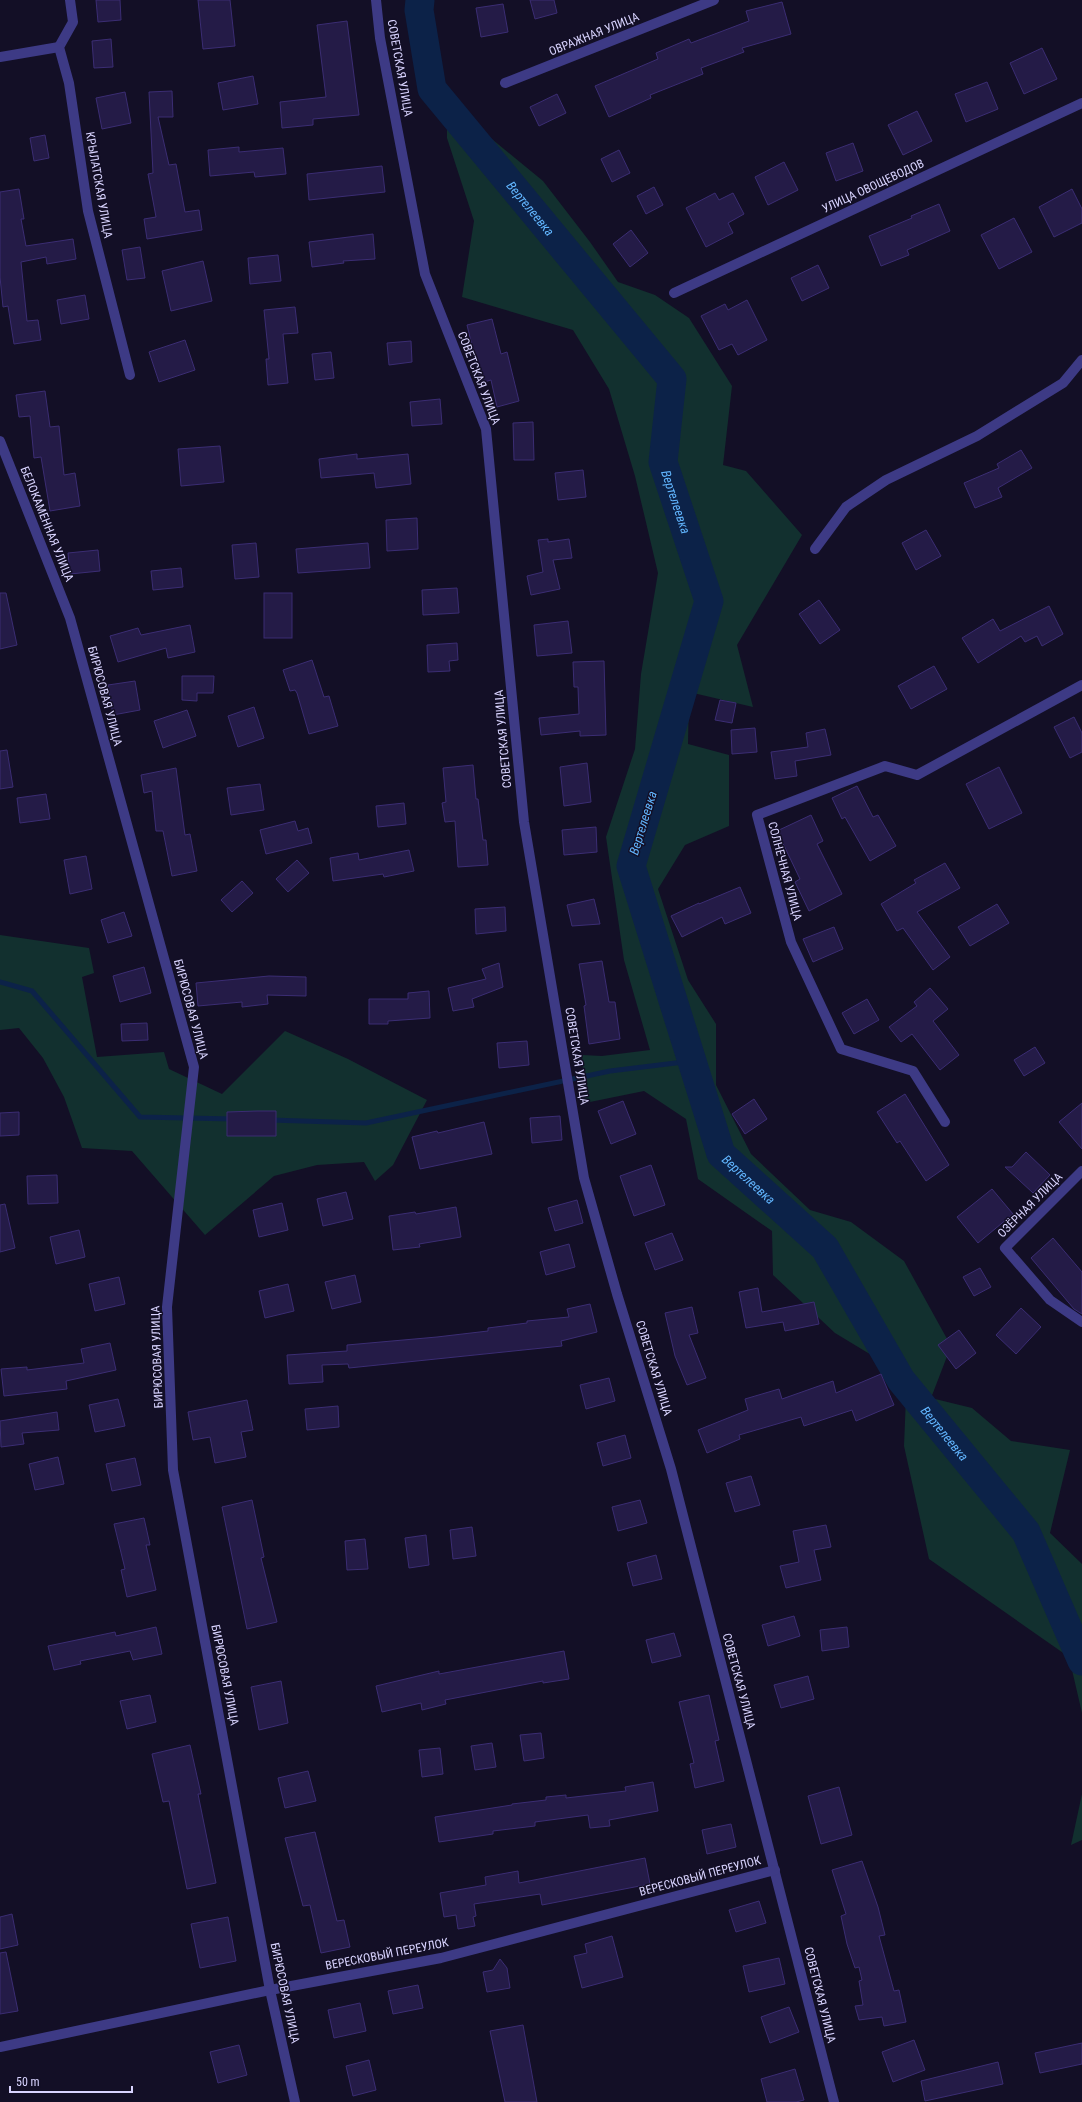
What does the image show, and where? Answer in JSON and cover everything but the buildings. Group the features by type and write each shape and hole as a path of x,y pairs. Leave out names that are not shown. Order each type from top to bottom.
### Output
{"street":[{"path":"0,57 59,47 73,22 70,0"},
{"name":"СОВЕТСКАЯ УЛИЦА","path":"376,0 380,38 425,274 486,429 524,822 584,1178 617,1294 671,1469 834,2102"},
{"name":"ОВРАЖНАЯ УЛИЦА","path":"505,83 714,0"},
{"name":"КРЫЛАТСКАЯ УЛИЦА","path":"59,47 69,83 88,211 130,375"},
{"name":"УЛИЦА ОВОЩЕВОДОВ","path":"674,292 1082,104"},
{"path":"815,549 846,507 886,480 977,436 1063,383 1082,360"},
{"name":"БЕЛОКАМЕННАЯ УЛИЦА","path":"0,441 70,618"},
{"name":"БИРЮСОВАЯ УЛИЦА","path":"70,618 194,1067 168,1307 174,1470 270,1990 295,2102"},
{"name":"СОЛНЕЧНАЯ УЛИЦА","path":"945,1122 913,1071 841,1049 791,942 756,815 885,766 918,775 1082,685"},
{"name":"ОЗЁРНАЯ УЛИЦА","path":"1082,1171 1005,1248 1050,1300 1082,1322"},
{"name":"ВЕРЕСКОВЫЙ ПЕРЕУЛОК","path":"0,2047 270,1990 442,1958 775,1870"}],"green space":[{"path":"447,121 470,121 543,181 590,242 618,282 655,295 689,318 732,386 723,465 746,471 802,535 737,645 753,707 689,692 688,744 729,755 729,826 685,845 658,889 688,980 716,1024 716,1085 751,1154 810,1210 851,1222 904,1261 951,1346 931,1398 972,1408 1011,1441 1070,1450 1050,1533 1082,1564 1082,1713 1069,1657 929,1559 904,1446 906,1397 878,1359 835,1333 773,1275 772,1231 698,1179 686,1119 644,1091 585,1103 582,1055 602,1056 650,1050 624,960 606,837 635,749 641,674 658,573 635,476 609,389 573,330 462,297 474,221 447,138"},
{"path":"0,935 89,948 94,973 82,977 97,1057 164,1052 169,1069 222,1094 285,1031 348,1059 427,1100 393,1165 375,1181 364,1162 317,1165 274,1176 205,1235 132,1151 82,1148 64,1097 43,1058 19,1028 0,1030"},
{"path":"1082,1794 1082,1840 1071,1845"}],"waterway":[{"name":"Вертелеевка","path":"420,0 419,10 432,89 672,379 663,462 709,601 631,866 721,1154 825,1248 901,1380 1026,1532 1082,1661"},
{"path":"0,982 32,991 140,1117 234,1119"},
{"path":"270,1120 366,1123 610,1071 692,1061"}]}
